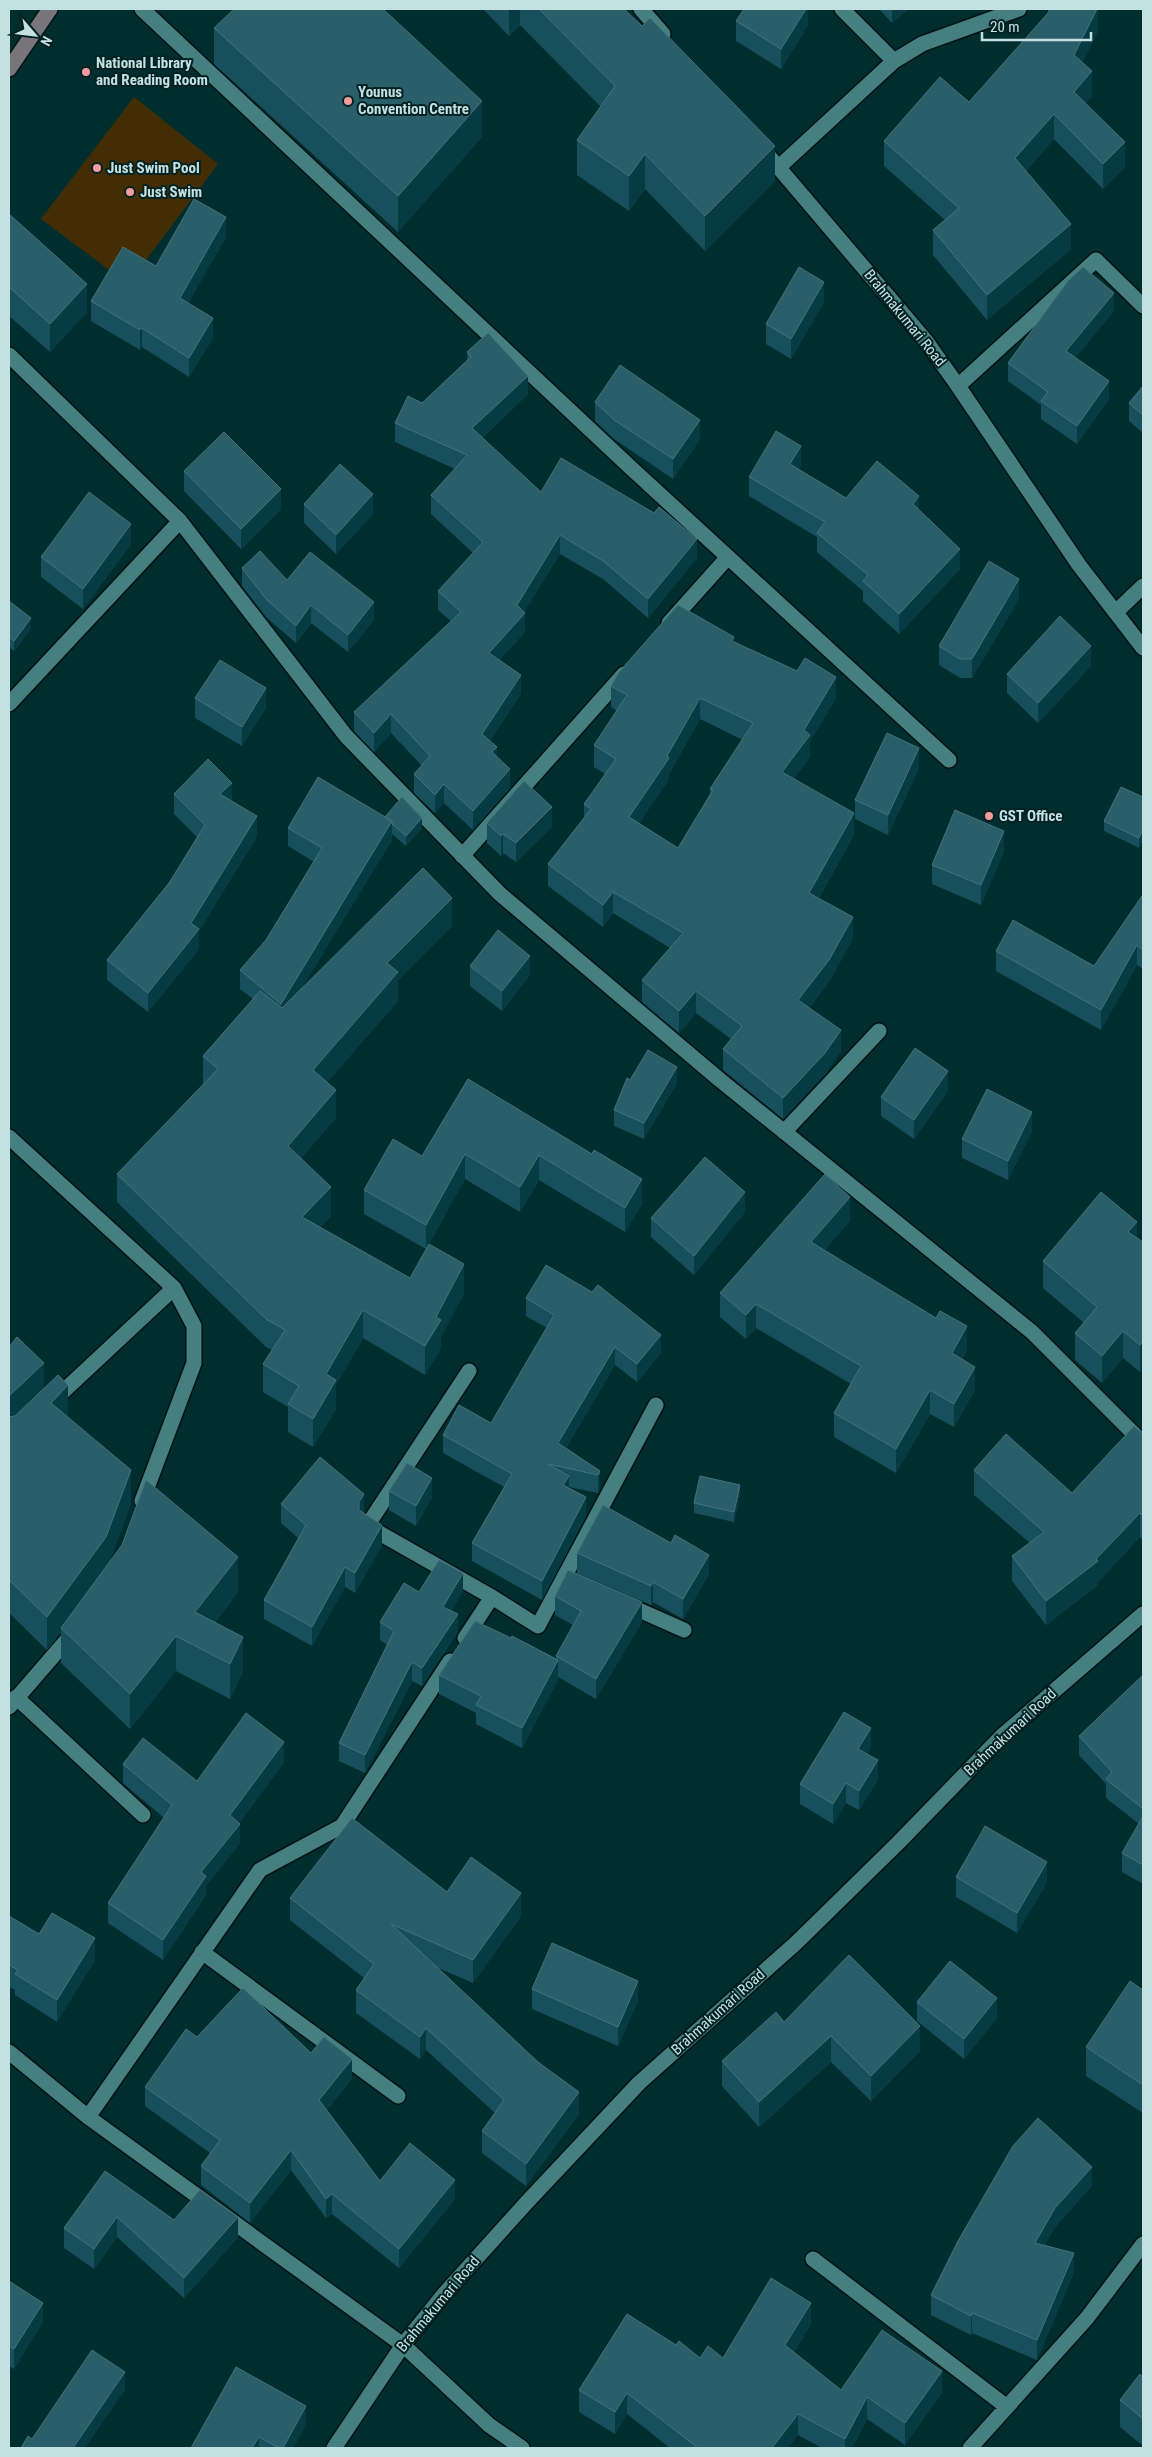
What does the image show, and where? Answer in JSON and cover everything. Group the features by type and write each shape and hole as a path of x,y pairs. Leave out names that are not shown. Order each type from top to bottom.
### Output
{"main road":[{"path":"9,69 50,9"}],"street":[{"path":"142,9 728,557 949,760"},
{"path":"641,9 672,45"},
{"path":"842,9 894,61"},
{"path":"779,167 894,61 922,44 1019,9"},
{"name":"Brahmakumari Road","path":"754,138 926,341 1079,565 1143,648"},
{"path":"958,386 1096,260 1143,306"},
{"path":"9,356 180,521 346,736 500,894 784,1132 1032,1332 1143,1443"},
{"path":"9,704 180,521"},
{"path":"657,637 728,557"},
{"path":"1116,612 1143,586"},
{"path":"462,856 631,666"},
{"path":"784,1132 879,1031"},
{"path":"9,1137 174,1288 194,1326 194,1363 138,1511"},
{"path":"45,1408 174,1288"},
{"path":"469,1371 367,1526 492,1597 538,1626 656,1405"},
{"path":"564,1577 581,1585"},
{"path":"607,1596 684,1630"},
{"path":"88,2117 260,1870 342,1826 492,1597"},
{"name":"Brahmakumari Road","path":"334,2448 403,2346 445,2293 528,2201 640,2083 796,1943 898,1843 1002,1736 1143,1614"},
{"path":"81,1621 65,1644 12,1702 142,1815"},
{"path":"202,1952 398,2096"},
{"path":"9,2052 88,2117 403,2346 489,2425 522,2448"},
{"path":"970,2448 1086,2318 1143,2244"},
{"path":"813,2259 1007,2407"}],"shaded area":[{"name":"Just Swim","path":"134,97 218,164 128,284 41,219"}],"building":[{"name":"Younus Convention Centre","path":"234,9 383,9 482,101 398,196 214,28"},
{"path":"539,9 624,9 642,26 650,18 775,146 705,216 645,154 629,176 577,140 615,86"},
{"path":"744,9 806,9 781,49 736,21"},
{"path":"1050,9 1097,9 1074,55 1092,71 1074,92 1125,142 1103,164 1054,114 1015,158 1071,224 987,295 933,230 959,208 884,141 940,77 969,102"},
{"path":"194,199 226,217 180,298 213,318 189,358 142,328 140,330 91,301 123,247 156,266"},
{"path":"9,214 87,284 50,324 9,287"},
{"path":"799,267 824,282 791,339 766,324"},
{"path":"1083,267 1114,293 1066,351 1109,381 1077,426 1041,401 1048,392 1008,363 1068,281"},
{"path":"488,333 528,376 472,428 541,492 561,458 654,513 659,507 697,539 648,599 603,561 560,535 517,605 525,613 489,653 521,675 482,734 497,747 492,752 510,769 473,811 444,784 435,795 414,774 430,756 391,714 374,733 354,712 461,612 438,591 483,542 431,495 467,455 395,423 408,396 422,403 471,357 467,352"},
{"path":"620,365 700,420 673,459 614,420 595,402"},
{"path":"1143,386 1143,415 1129,403"},
{"path":"776,431 801,446 790,464 846,498 877,461 919,496 913,504 960,549 899,614 863,581 868,575 817,533 825,522 749,477"},
{"path":"224,432 281,489 241,529 184,471"},
{"path":"340,464 373,494 336,535 304,504"},
{"path":"89,492 131,524 83,589 41,557"},
{"path":"260,551 287,580 310,552 374,602 348,635 311,605 296,626 266,599 242,568"},
{"path":"989,561 1019,579 972,659 960,659 939,646"},
{"path":"9,601 31,618 14,641 9,637"},
{"path":"678,605 734,637 732,641 797,671 805,658 836,677 804,730 810,735 782,772 854,813 809,893 853,917 829,960 798,1000 841,1030 825,1053 783,1098 723,1049 742,1026 696,991 679,1011 642,980 683,933 613,892 603,905 548,864 591,809 584,804 616,759 594,745 627,695 611,686 619,672","holes":["700,698 753,723 710,789 713,790 678,848 629,817 669,758 667,756"]},
{"path":"1060,616 1091,646 1038,703 1007,674"},
{"path":"220,660 266,688 242,727 195,698"},
{"path":"887,733 919,748 888,815 855,800"},
{"path":"208,759 232,783 220,794 257,816 191,923 199,929 148,993 107,960 169,883 205,825 174,794"},
{"path":"318,777 392,821 281,1004 240,970 266,940 322,848 288,828"},
{"path":"524,781 552,807 516,843 503,834 501,836 487,823"},
{"path":"1121,787 1143,797 1143,829 1139,838 1104,821"},
{"path":"402,797 422,818 406,836 392,824 392,821 385,817"},
{"path":"955,810 1004,831 981,885 932,865"},
{"path":"423,868 452,898 387,963 398,972 313,1070 336,1090 288,1146 331,1187 302,1217 410,1278 429,1244 464,1264 436,1317 441,1320 425,1346 363,1310 326,1374 336,1380 313,1419 288,1404 299,1386 263,1364 285,1330 266,1319 117,1174 218,1069 203,1056 260,991 282,1008"},
{"path":"1142,896 1143,950 1137,945 1101,1010 996,951 1013,920 1094,966"},
{"path":"498,930 530,956 502,991 470,966"},
{"path":"915,1048 948,1071 914,1120 881,1097"},
{"path":"648,1050 677,1067 644,1123 614,1110 627,1078 630,1080"},
{"path":"468,1079 592,1154 594,1150 642,1179 625,1208 539,1155 520,1187 465,1154 426,1225 364,1190 393,1139 422,1156"},
{"path":"987,1089 1032,1112 1008,1161 962,1139"},
{"path":"705,1157 745,1192 694,1256 651,1218"},
{"path":"825,1174 850,1197 811,1242 936,1318 940,1311 967,1326 952,1353 975,1367 954,1404 930,1390 896,1449 834,1413 861,1366 756,1304 746,1315 720,1293"},
{"path":"1101,1192 1137,1222 1128,1232 1143,1242 1143,1341 1140,1345 1123,1331 1102,1356 1075,1333 1097,1307 1043,1261"},
{"path":"546,1265 592,1292 598,1285 661,1335 637,1364 615,1347 558,1443 600,1471 598,1475 548,1464 569,1476 563,1485 586,1497 542,1581 472,1543 512,1474 443,1435 459,1405 491,1423 554,1315 526,1298"},
{"path":"17,1337 44,1363 9,1396 9,1347"},
{"path":"58,1375 68,1385 51,1403 131,1470 106,1537 47,1617 9,1580 9,1417 15,1416"},
{"path":"1134,1426 1143,1434 1143,1516 1140,1513 1096,1559 1098,1561 1046,1601 1012,1556 1044,1532 974,1470 1006,1434 1072,1493"},
{"path":"320,1457 364,1494 359,1502 359,1510 382,1525 355,1573 345,1567 312,1627 264,1600 306,1525 281,1504"},
{"path":"407,1463 432,1478 416,1506 389,1491"},
{"path":"700,1476 740,1485 734,1512 694,1503"},
{"path":"146,1480 238,1557 195,1612 243,1637 230,1664 176,1636 130,1694 61,1628 122,1545"},
{"path":"603,1505 671,1543 675,1535 709,1555 683,1599 653,1582 651,1586 577,1553"},
{"path":"439,1560 463,1573 443,1607 458,1614 422,1668 412,1662 365,1755 339,1743 394,1631 380,1622 404,1583 419,1592"},
{"path":"568,1570 642,1602 596,1679 556,1656 581,1611 555,1596"},
{"path":"475,1621 511,1638 512,1636 558,1660 522,1728 476,1705 481,1696 439,1675"},
{"path":"1143,1675 1143,1809 1106,1779 1112,1772 1079,1736"},
{"path":"844,1712 871,1728 858,1749 878,1760 859,1791 846,1783 833,1804 800,1784"},
{"path":"246,1713 284,1742 230,1815 240,1824 201,1872 206,1876 163,1940 108,1903 172,1805 123,1764 143,1738 197,1781"},
{"path":"1143,1816 1143,1865 1122,1853"},
{"path":"352,1818 447,1892 471,1857 521,1893 473,1960 391,1924 538,2062 579,2092 526,2164 482,2131 504,2100 426,2028 420,2037 356,1990 374,1964 290,1898"},
{"path":"985,1826 1047,1862 1017,1913 956,1877"},
{"path":"52,1913 95,1938 57,2000 15,1974 18,1970 9,1965 9,1916 39,1934"},
{"path":"552,1943 638,1981 618,2027 532,1989"},
{"path":"849,1955 920,2026 871,2076 831,2036 759,2102 722,2061 776,2012 784,2022"},
{"path":"950,1961 997,1998 964,2039 917,2002"},
{"path":"1130,1981 1143,1990 1143,2085 1086,2047"},
{"path":"243,1988 311,2053 324,2037 352,2059 319,2100 380,2181 410,2143 455,2180 399,2249 332,2194 326,2199 291,2150 250,2203 201,2166 220,2140 145,2087 186,2029 197,2037"},
{"path":"1038,2118 1092,2167 1055,2208 1035,2243 1074,2253 1037,2340 972,2313 971,2316 931,2295 958,2241 1013,2146"},
{"path":"105,2171 174,2220 200,2190 238,2217 184,2278 117,2217 94,2249 64,2228"},
{"path":"771,2278 811,2303 785,2345 841,2390 882,2330 942,2371 905,2423 867,2397 845,2439 798,2414 772,2448 698,2448 627,2393 615,2412 579,2390 627,2314 676,2345 679,2341 700,2358 708,2346 723,2358"},
{"path":"9,2281 43,2303 14,2349 9,2346"},
{"path":"92,2350 125,2372 73,2448 21,2448 28,2436 32,2439"},
{"path":"236,2367 306,2406 283,2448 279,2448 259,2437 252,2448 191,2448"},
{"path":"1140,2374 1143,2377 1143,2419 1120,2400"}],"place":[{"name":"National Library and Reading Room","path":"86,72"},
{"name":"Younus Convention Centre","path":"348,101"},
{"name":"Just Swim Pool","path":"97,168"},
{"name":"Just Swim","path":"130,192"},
{"name":"GST Office","path":"989,816"}]}
